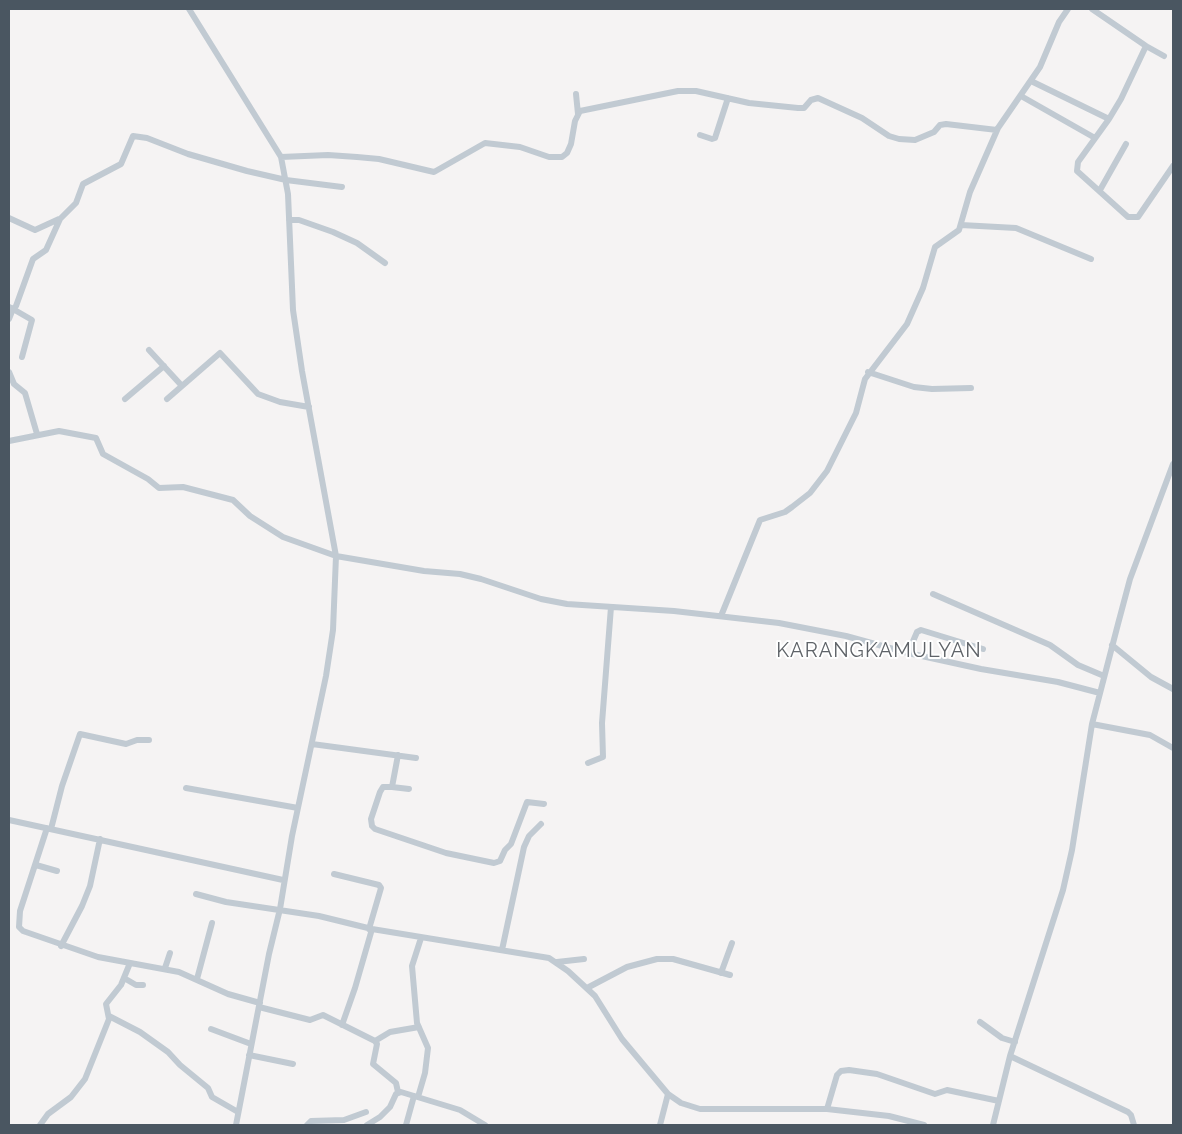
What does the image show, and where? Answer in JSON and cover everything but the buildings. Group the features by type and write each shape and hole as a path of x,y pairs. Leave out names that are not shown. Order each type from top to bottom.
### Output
{"street":[{"path":"190,9 281,157 286,180 293,310 336,556 333,630 312,744 283,880 280,909 236,1125"},
{"path":"721,616 760,520 785,512 812,491 827,471 856,413 868,372 907,324 923,288 935,247 957,232 961,225 970,192 996,130 1040,67 1058,22 1068,9"},
{"path":"1092,9 1164,56"},
{"path":"1146,46 1122,99 1077,166 1079,174 1100,190 1128,217 1135,218 1173,166"},
{"path":"1031,81 1109,119"},
{"path":"578,114 584,110 678,91 696,91 750,103 798,108 804,108 813,99 818,98 862,118 889,136 900,139 915,140 934,132 940,125 946,124 996,130"},
{"path":"281,157 328,155 379,159 434,172 485,143 520,147 549,157 562,157 567,153 571,144 578,114 576,94"},
{"path":"1021,96 1095,138"},
{"path":"700,135 712,139 715,138 728,98"},
{"path":"11,308 16,306 32,259 46,250 60,219 76,202 84,181 123,162 133,136 147,138 223,165 286,180 342,187"},
{"path":"1100,190 1126,144"},
{"path":"9,218 35,230 60,219"},
{"path":"289,220 299,220 357,243 385,263"},
{"path":"961,225 1016,228 1091,259"},
{"path":"9,319 11,308"},
{"path":"11,308 32,320 22,357"},
{"path":"150,350 182,386"},
{"path":"167,399 220,353 258,394 280,402 309,407"},
{"path":"125,399 164,366"},
{"path":"9,372 14,384 25,393 37,434"},
{"path":"868,372 914,387 932,389 971,388"},
{"path":"9,441 59,431 96,438 103,454 148,479 159,488 183,487 228,498 283,537 336,556 424,571 460,574 541,599 721,616 808,629 908,653 982,669 1058,682 1100,693"},
{"path":"993,1125 1010,1056 1063,890 1072,850 1092,724 1112,645 1130,579 1173,464"},
{"path":"933,594 1050,645 1078,665 1104,676"},
{"path":"588,763 603,757 602,723 611,607"},
{"path":"908,653 917,632 921,630 983,649"},
{"path":"1112,645 1151,677 1173,688"},
{"path":"1092,724 1150,735 1173,748"},
{"path":"149,740 137,740 126,744 80,734 20,911 19,927 23,931 61,946 130,964 165,968 197,979 228,994 310,1020 323,1015 375,1041 377,1044 373,1064 396,1083 398,1092 390,1107 380,1117 366,1125"},
{"path":"312,744 416,758"},
{"path":"392,787 398,755"},
{"path":"409,789 392,787 381,789 371,819 372,826 375,829 446,853 494,863 500,862 504,850 511,844 527,802 544,804"},
{"path":"186,788 298,808"},
{"path":"9,820 283,880"},
{"path":"502,950 524,847 529,836 541,824"},
{"path":"61,946 82,906 90,886 100,840"},
{"path":"36,865 57,871"},
{"path":"334,874 379,885 381,888 356,988 342,1025"},
{"path":"196,894 218,900 280,909 421,938 539,955 556,962 587,988 609,1016 636,1058 668,1094 681,1103 700,1109 827,1109 889,1116 924,1125"},
{"path":"197,979 212,923"},
{"path":"406,1125 425,1073 428,1048 417,1023 412,966 421,938"},
{"path":"721,973 732,943"},
{"path":"165,968 170,954"},
{"path":"556,962 584,959"},
{"path":"587,988 627,967 656,959 673,959 730,975"},
{"path":"40,1125 48,1114 71,1097 84,1079 109,1016 106,1004 124,978 130,964"},
{"path":"124,978 136,985 143,985"},
{"path":"109,1016 140,1032 168,1052 180,1065 208,1088 212,1098 238,1112"},
{"path":"980,1022 1002,1038 1015,1042"},
{"path":"375,1041 390,1032 419,1027"},
{"path":"211,1029 251,1044"},
{"path":"249,1055 294,1064"},
{"path":"1010,1056 1128,1112 1132,1115 1134,1125"},
{"path":"827,1109 837,1075 841,1071 849,1070 877,1074 935,1094 947,1090 999,1101"},
{"path":"398,1092 460,1110 485,1125"},
{"path":"660,1125 668,1094"},
{"path":"307,1125 311,1122 332,1123 366,1112"}],"district":[{"name":"KARANGKAMULYAN","path":"879,651"}]}
